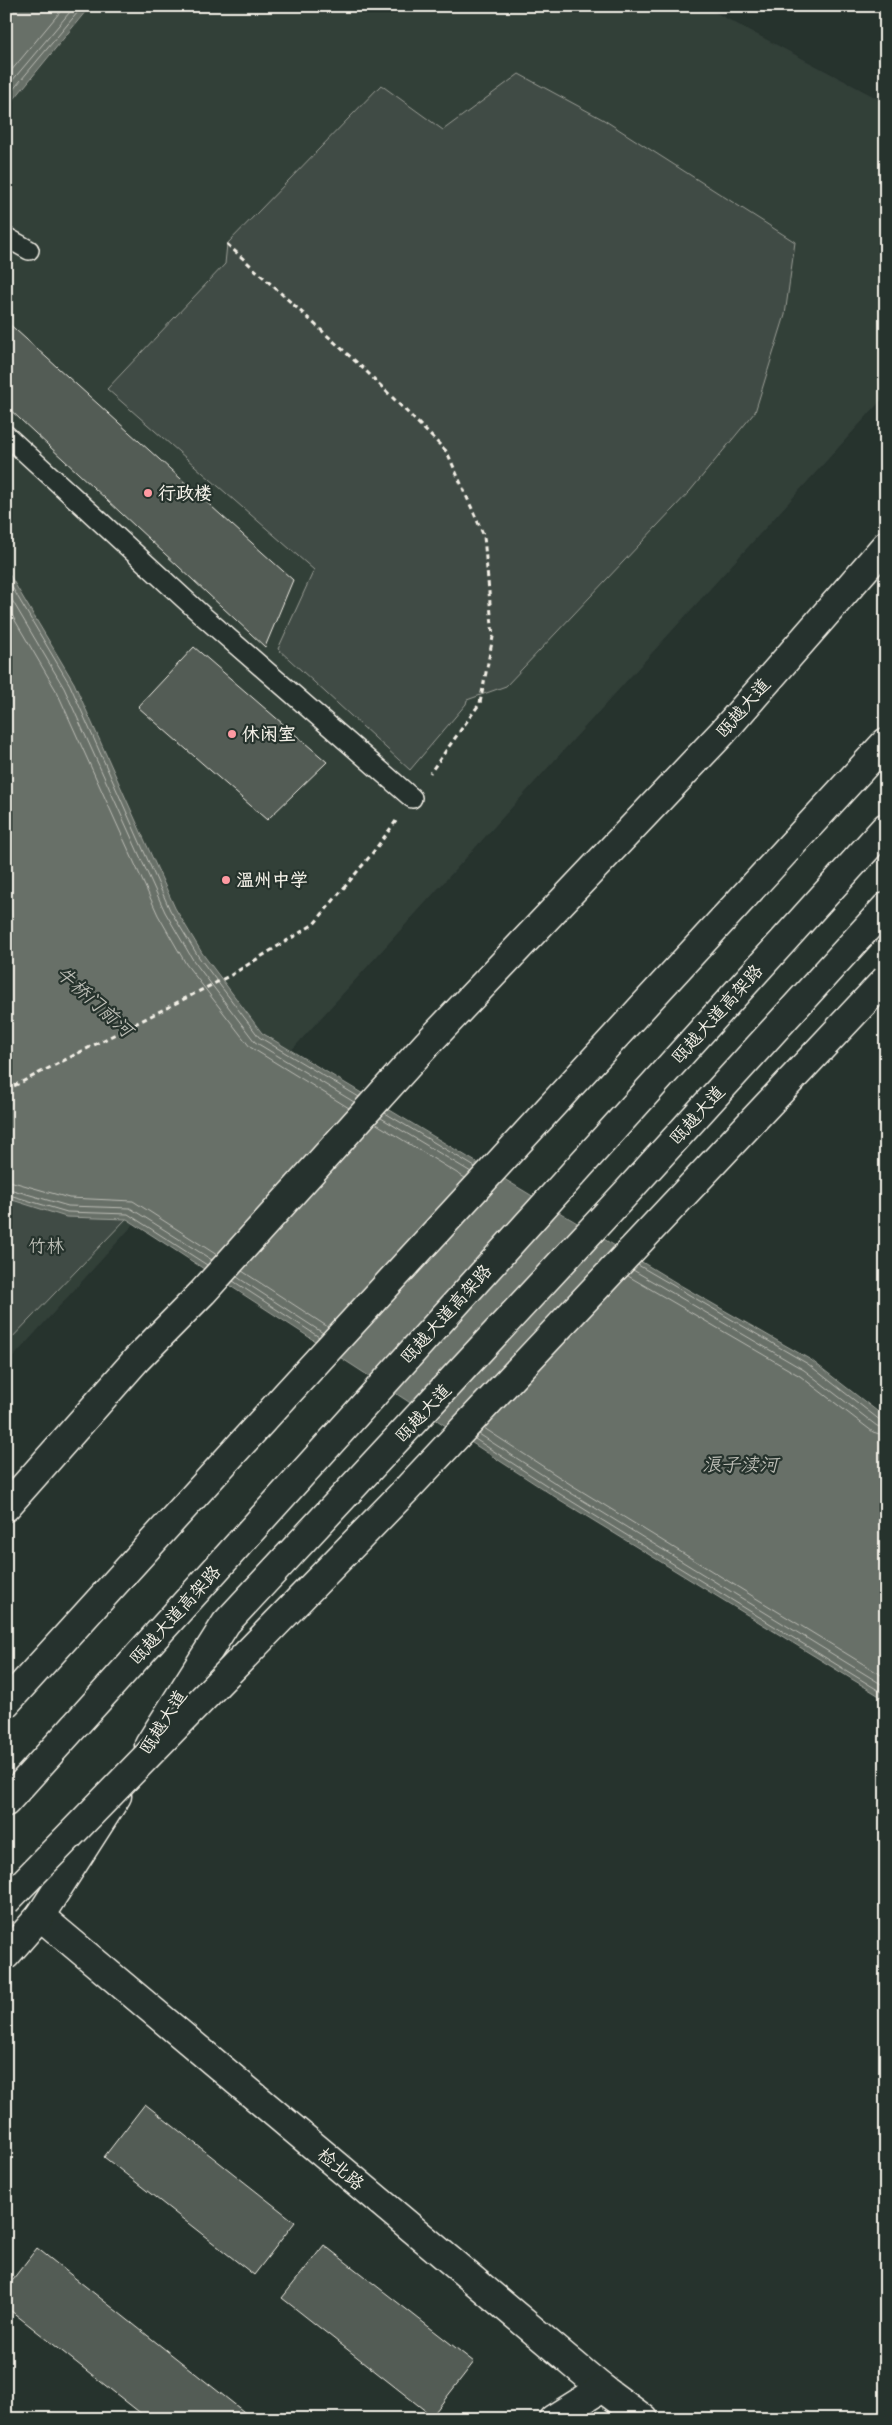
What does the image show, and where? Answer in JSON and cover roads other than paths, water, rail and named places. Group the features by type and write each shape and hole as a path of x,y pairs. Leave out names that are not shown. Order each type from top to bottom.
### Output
{"main road":[{"name":"瓯越大道","path":"6,1507 137,1359 203,1292 426,1045 722,733 886,545"},
{"path":"6,1703 305,1374 886,742"},
{"name":"瓯越大道高架路","path":"6,1802 886,826"},
{"name":"瓯越大道","path":"6,1954 40,1916 226,1623 627,1192 886,907"},
{"path":"6,1901 406,1490 886,979"},
{"name":"检北路","path":"40,1916 602,2388 644,2419"},
{"path":"553,2419 602,2388"}],"lane":[{"path":"6,237 29,250"},
{"path":"6,435 203,616 412,798"}],"water":[{"path":"6,6 90,6 6,109"},
{"name":"浪子渎河","path":"6,569 74,683 175,908 202,953 262,1033 680,1285 811,1360 886,1418 886,1700 560,1500 127,1219 66,1217 6,1198"}],"place":[{"name":"行政楼","path":"148,493"},
{"name":"休闲室","path":"232,734"},
{"name":"温州中学","path":"226,880"}],"water label":[{"name":"牛桥门前河","path":"95,1001"}],"park label":[{"name":"竹林","path":"46,1246"}]}
